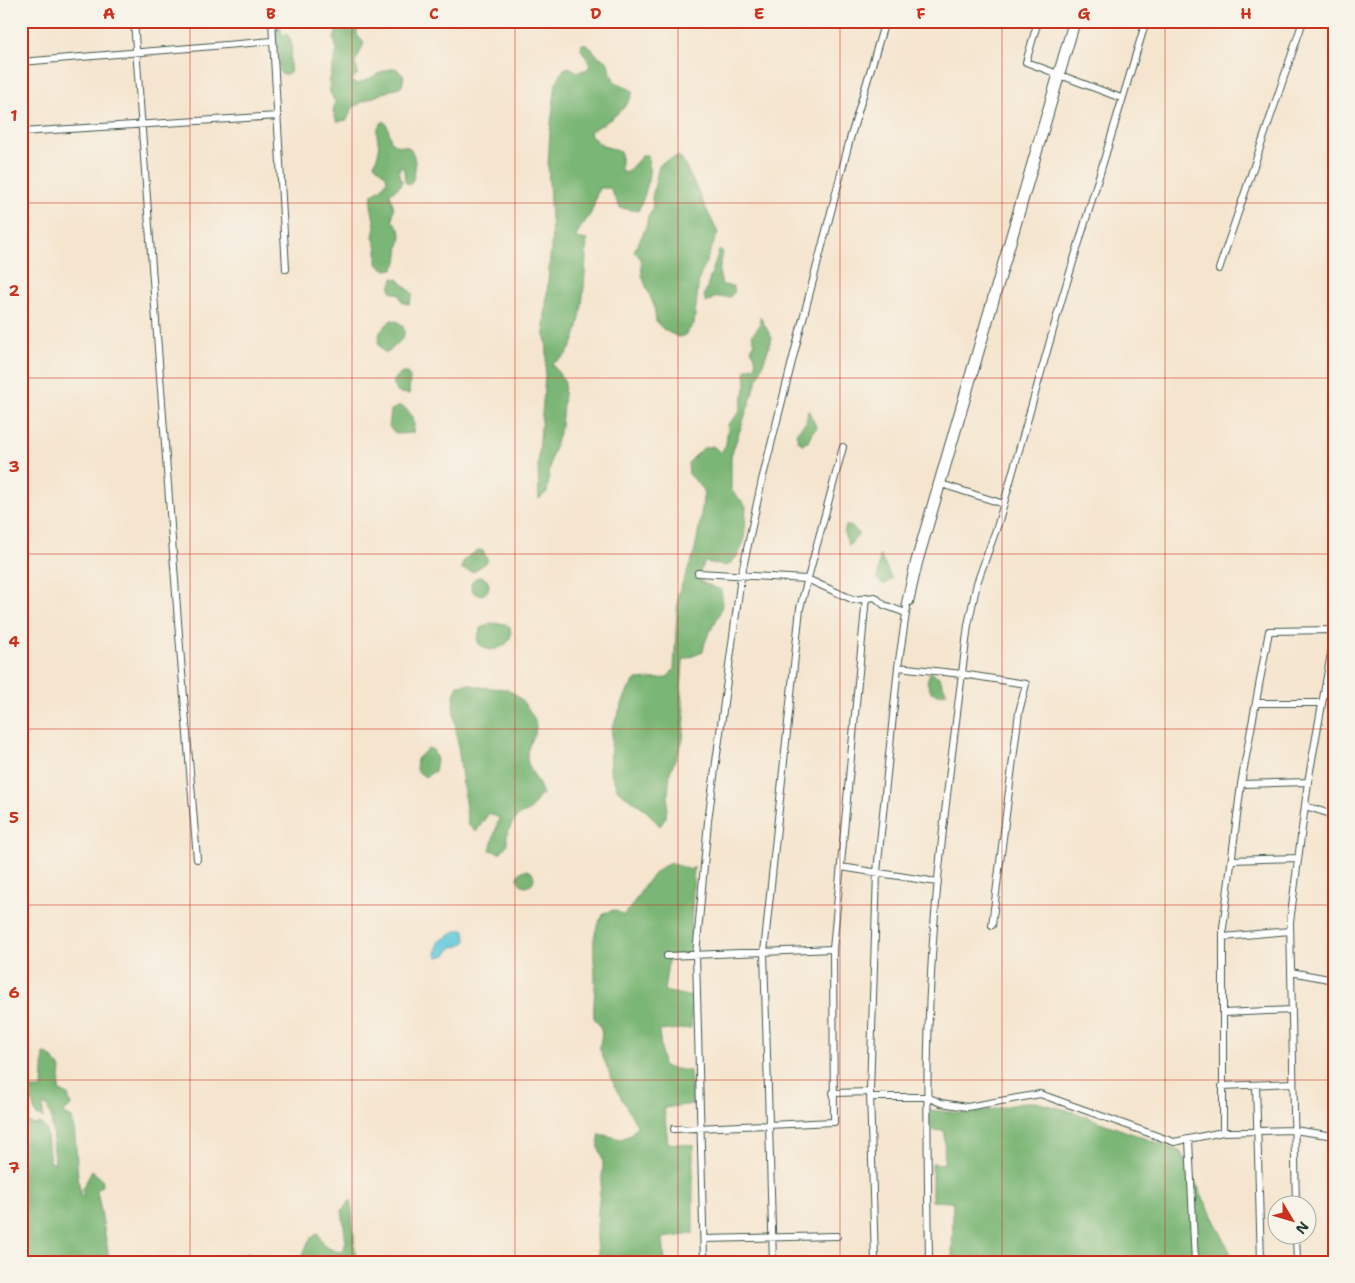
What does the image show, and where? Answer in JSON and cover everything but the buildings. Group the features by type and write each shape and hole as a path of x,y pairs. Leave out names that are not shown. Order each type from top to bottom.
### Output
{"street":[{"path":"134,21 197,859"},
{"path":"272,21 286,269"},
{"path":"704,1262 696,955 708,821 741,577 762,480 799,334 850,140 885,21"},
{"path":"1038,21 1026,62 1121,98"},
{"path":"1059,74 1072,21"},
{"path":"875,1262 871,1095 877,872 898,668 907,610 905,603 914,562 939,484 1059,74 1077,21"},
{"path":"928,1262 927,1097 930,975 937,882 968,625 977,583 1004,504 1121,98 1146,21"},
{"path":"1219,269 1303,21"},
{"path":"21,62 274,40"},
{"path":"21,132 278,116"},
{"path":"773,1262 764,952 800,608 843,447"},
{"path":"939,484 1004,504"},
{"path":"698,573 741,577 807,578 854,600 876,597 884,605 907,610"},
{"path":"674,1129 834,1122 833,949 866,597"},
{"path":"1223,1132 1223,936 1241,784 1269,631 1334,630"},
{"path":"1296,1196 1290,931 1297,858 1308,782 1334,637"},
{"path":"898,668 962,674 1026,684 1019,712 992,925"},
{"path":"1256,703 1321,704"},
{"path":"1241,784 1308,782"},
{"path":"1305,806 1334,815"},
{"path":"1232,860 1297,858"},
{"path":"842,867 937,882"},
{"path":"1223,936 1290,931"},
{"path":"667,956 833,949"},
{"path":"1291,972 1334,980"},
{"path":"1223,1013 1292,1010"},
{"path":"1222,1086 1293,1083"},
{"path":"1256,1085 1261,1262"},
{"path":"833,1092 927,1097 940,1103 967,1107 1040,1094 1092,1111 1170,1142 1189,1140 1223,1132 1294,1130 1334,1136"},
{"path":"1189,1140 1195,1262"},
{"path":"704,1240 837,1236"},
{"path":"1296,1246 1297,1262"}],"green space":[{"path":"339,21 357,21 357,35 364,43 355,63 358,73 351,81 357,84 396,68 404,76 402,86 355,106 347,120 337,122 333,112 335,102 330,92 329,82 337,50 334,39"},
{"path":"275,23 280,25 282,35 287,34 290,39 292,48 291,71 287,75 281,74 275,37"},
{"path":"582,44 587,44 598,56 607,61 614,81 633,91 622,109 609,120 590,131 591,136 603,146 618,150 621,154 621,171 626,173 643,155 648,155 649,176 644,198 638,211 620,208 610,188 599,188 591,213 577,234 576,238 587,240 581,314 568,352 552,364 565,382 561,427 551,459 547,492 539,499 538,466 547,349 544,327 552,235 548,165 550,131 556,83 564,69 569,67 578,72 588,69 590,64 581,49"},
{"path":"384,121 388,127 392,142 396,145 410,148 414,156 415,166 414,177 410,185 405,182 404,170 401,166 399,170 402,182 399,187 390,193 394,209 392,220 401,236 396,265 393,269 386,270 377,264 377,248 373,237 375,226 371,205 372,194 381,189 387,181 386,176 374,164 379,150 377,130"},
{"path":"678,156 682,159 718,233 699,279 694,324 684,336 678,337 664,330 656,322 654,306 642,276 641,259 634,251 653,209 652,198 659,166 663,162"},
{"path":"719,250 723,252 719,272 722,285 733,286 735,291 730,297 716,297 706,303 704,296"},
{"path":"393,278 398,279 413,294 409,304 403,303 398,293 393,293 390,288"},
{"path":"760,317 772,338 731,456 731,490 746,506 744,539 739,553 727,566 705,562 700,571 701,582 721,590 721,608 705,643 703,652 683,660 681,693 685,717 683,740 670,772 666,817 660,826 645,809 618,791 610,771 612,728 628,690 635,680 667,678 674,669 678,594 694,554 704,490 689,474 688,463 703,448 713,446 721,453 726,444 728,424 739,413 746,385 745,372 748,368 756,367 755,356 751,349 755,343 752,335 760,325"},
{"path":"391,320 395,320 402,326 404,336 389,352 384,352 378,343 380,332"},
{"path":"402,373 407,373 410,378 409,394 399,393 395,390 393,380"},
{"path":"400,406 408,410 412,416 414,424 413,433 396,434 389,427 391,410"},
{"path":"808,410 817,428 812,432 808,442 802,444 798,441 796,433 806,422"},
{"path":"851,525 859,534 849,546 844,533 846,526"},
{"path":"478,550 483,551 488,561 473,572 462,569 465,559"},
{"path":"880,555 892,579 884,585 877,579"},
{"path":"480,577 486,580 489,586 486,592 480,595 474,592 471,586 474,580"},
{"path":"490,623 506,624 510,628 511,633 506,644 489,650 479,644 477,639 481,628"},
{"path":"930,672 939,677 947,693 938,694 931,692 927,682"},
{"path":"469,684 507,690 513,693 527,707 536,724 536,731 528,748 527,756 529,766 542,794 529,811 519,815 512,824 507,834 507,845 500,853 490,850 499,818 489,813 476,832 468,825 453,706 454,695 458,685"},
{"path":"428,748 433,750 437,760 435,771 425,777 416,770 417,759"},
{"path":"671,863 691,870 694,866 690,953 669,956 664,991 693,997 691,1028 659,1031 663,1067 690,1071 693,1104 664,1108 668,1143 693,1145 693,1234 663,1238 665,1262 600,1262 597,1228 603,1168 598,1145 600,1134 621,1139 631,1135 637,1125 615,1087 599,1047 601,1031 594,1018 594,940 599,922 604,913 614,910 624,915 650,878"},
{"path":"523,870 529,870 534,875 532,884 523,886 518,881 518,875"},
{"path":"44,1053 50,1056 61,1068 59,1090 68,1095 71,1106 63,1113 72,1118 81,1195 84,1196 82,1189 92,1171 103,1180 102,1186 97,1190 110,1262 21,1262 21,1125 25,1120 34,1125 41,1123 46,1130 50,1161 55,1164 51,1116 47,1106 43,1105 43,1118 36,1115 32,1102 25,1107 21,1106 21,1096 31,1089 42,1089"},
{"path":"1026,1102 1036,1102 1067,1110 1180,1151 1235,1262 952,1262 953,1202 932,1201 932,1163 944,1164 945,1131 930,1130 928,1110 971,1114"},
{"path":"351,1200 356,1262 300,1262 309,1240 318,1233 326,1246 341,1252 346,1243 342,1210"},
{"path":"246,1253 267,1260 277,1260 279,1262 239,1262"}],"water":[{"path":"458,930 465,930 466,942 460,946 453,947 446,955 438,957 436,955 438,942"}]}
